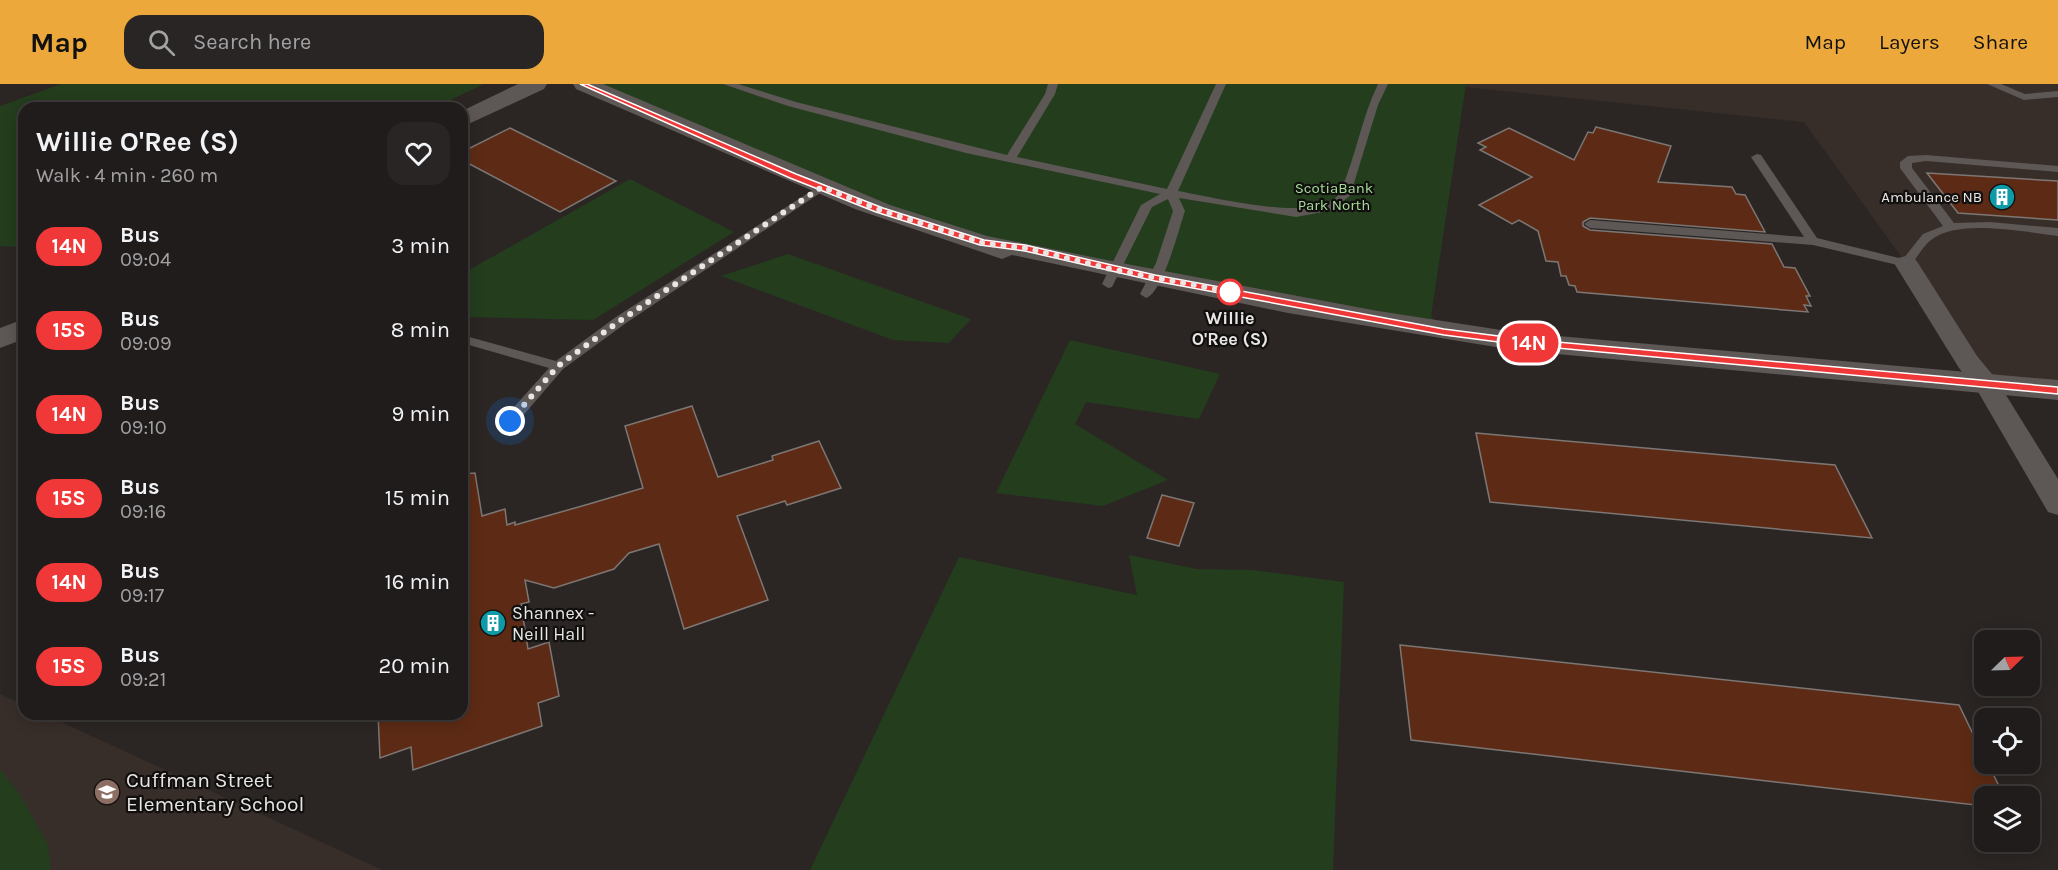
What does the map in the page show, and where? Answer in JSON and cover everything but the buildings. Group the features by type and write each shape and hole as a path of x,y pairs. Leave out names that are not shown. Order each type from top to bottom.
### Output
{"main road":[{"path":"468,117 536,84"},
{"path":"584,84 822,187 880,210 983,243 1022,261 1111,277 1154,278 1444,332 1514,341 2058,390"},
{"path":"1154,278 1263,319 1363,332 1444,332"},
{"path":"0,339 18,331"}],"street":[{"path":"1906,263 1968,362 1987,385 2058,504"}],"lane":[{"path":"728,84 792,104 970,151 1171,193 1296,213 1325,209 1344,196 1373,105 1383,84"},
{"path":"1011,158 1050,94 1053,84"},
{"path":"1111,277 1147,205 1171,193 1221,84"},
{"path":"1992,84 2024,97 2058,94"},
{"path":"1757,157 1813,242"},
{"path":"1951,228 1906,168 1906,162 1912,158 2058,169"},
{"path":"510,421 558,366 621,320 822,187"},
{"path":"1154,278 1179,212 1171,193"},
{"path":"1590,224 1813,242 1906,263 1928,236 1951,228 1981,226 2058,232"},
{"path":"468,341 558,366"}],"shaded area":[{"path":"1466,84 2058,84 2058,390 1987,385 1906,263 1804,122 1466,87"},
{"name":"Cuffman Street Elementary School","path":"0,694 18,702 18,720 57,720 382,870 0,870"}],"green space":[{"path":"61,84 484,84 446,102 18,102 18,247 0,246 0,106"},
{"name":"ScotiaBank Park North","path":"584,84 1466,84 1431,316 1444,332 983,243"},
{"path":"630,179 734,232 593,320 468,317 468,271"},
{"path":"788,254 971,319 949,343 893,340 721,276"},
{"path":"1070,340 1220,374 1199,419 1086,402 1075,424 1168,480 1103,506 996,493"},
{"path":"1129,555 1197,569 1253,570 1344,582 1333,870 810,870 959,557 1137,595"},
{"path":"0,769 19,793 48,845 51,870 0,870"}],"bus line":[{"name":"14N","path":"584,84 793,176 880,210 983,243 1025,248 1115,270 1444,332 1514,341 2058,390"}],"place":[{"name":"Ambulance NB","path":"2002,197"},
{"name":"Willie O'Ree (S)","path":"1230,292"},
{"name":"Shannex - Neill Hall","path":"493,623"},
{"name":"Cuffman Street Elementary School","path":"107,792"}],"route":[{"path":"510,421 558,366 621,320 822,187 880,210 983,243 1025,248 1115,270 1230,292"}]}
